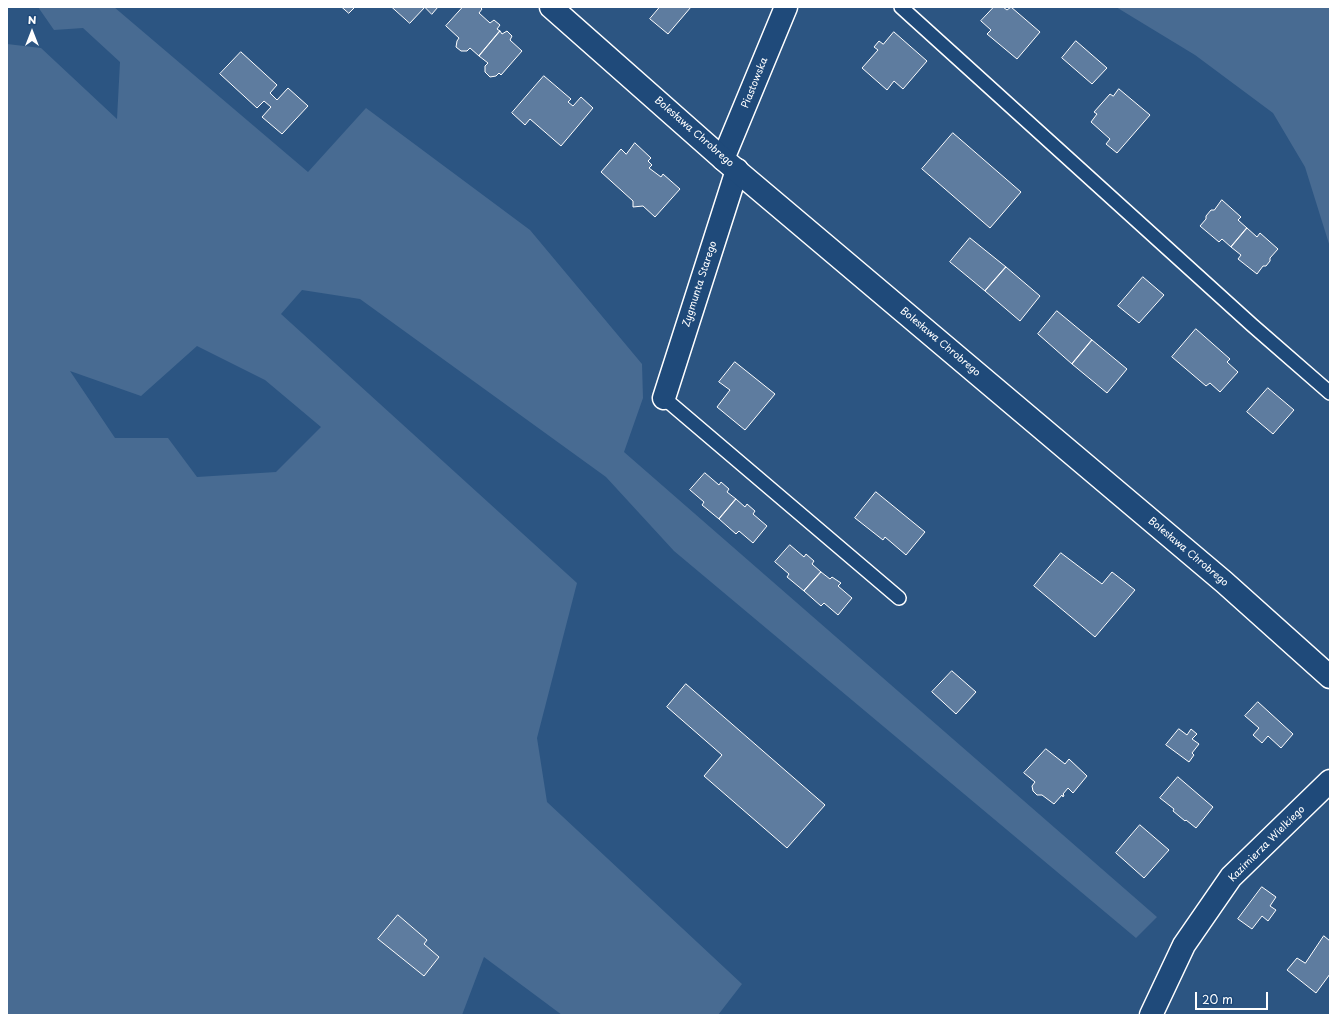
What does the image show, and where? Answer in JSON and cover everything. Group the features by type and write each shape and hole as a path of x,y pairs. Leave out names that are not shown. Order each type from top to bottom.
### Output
{"street":[{"name":"Bolesława Chrobrego","path":"551,7 730,164 1224,582 1330,677"},
{"name":"Piastowska","path":"730,164 786,7"},
{"name":"Zygmunta Starego","path":"664,398 730,164"},
{"name":"Kazimierza Wielkiego","path":"1151,1015 1184,945 1231,877 1330,781"}],"lane":[{"path":"901,7 1252,325 1330,393"},
{"path":"664,398 899,598"}],"shaded area":[{"path":"38,7 114,7 308,172 366,108 530,230 642,364 643,398 624,452 1157,917 1136,938 674,551 606,477 360,299 302,290 281,314 577,583 537,738 547,802 742,984 718,1015 562,1015 484,957 462,1015 7,1015 7,44 41,48 117,119 120,62 83,28 54,30","holes":["197,346 265,380 321,427 276,472 197,477 168,438 115,438 70,371 141,396"]},
{"path":"1116,7 1330,7 1330,247 1305,167 1273,113 1195,55"}],"building":[{"path":"342,7 355,7 349,13"},
{"path":"392,7 425,7 410,23"},
{"path":"425,7 438,7 432,14"},
{"path":"463,7 480,7 482,9 479,13 490,23 494,20 500,25 497,29 500,31 479,56 470,48 467,51 461,51 456,47 459,38 446,26"},
{"path":"660,7 691,7 668,34 650,19"},
{"path":"994,7 1003,7 1007,10 1011,7 1040,32 1017,59 987,34 991,30 981,21"},
{"path":"500,31 502,34 507,31 512,36 510,40 522,51 501,75 499,73 496,76 490,77 485,72 485,66 488,63 479,56"},
{"path":"894,32 927,61 903,89 894,81 887,90 862,68 878,50 874,47 879,41 883,44"},
{"path":"1076,41 1107,68 1092,84 1062,58"},
{"path":"241,52 277,85 270,93 277,100 288,88 308,106 282,134 262,117 271,107 264,101 257,108 220,74"},
{"path":"544,76 571,99 568,102 573,106 581,97 593,108 561,146 530,119 525,125 512,113"},
{"path":"1119,89 1150,115 1117,153 1106,144 1110,139 1091,122 1097,114 1094,112 1110,94 1113,96"},
{"path":"953,133 1021,192 990,228 922,169"},
{"path":"635,143 651,158 648,161 652,165 649,168 661,177 663,174 680,189 655,217 643,206 633,207 633,201 601,172 621,149 626,154"},
{"path":"1222,200 1241,217 1238,220 1247,228 1231,247 1222,239 1219,242 1200,226 1211,210 1214,210"},
{"path":"1247,228 1257,237 1260,233 1278,249 1270,258 1270,261 1266,266 1263,266 1257,274 1238,259 1241,255 1231,247"},
{"path":"970,238 1006,267 985,291 950,262"},
{"path":"1006,267 1040,296 1020,321 985,291"},
{"path":"1143,277 1164,295 1139,323 1118,306"},
{"path":"1057,311 1092,340 1072,364 1038,334"},
{"path":"1196,329 1230,359 1227,362 1238,372 1220,392 1210,383 1206,386 1172,357"},
{"path":"1092,340 1127,369 1107,393 1072,364"},
{"path":"735,362 775,394 745,430 717,407 730,390 719,382"},
{"path":"1268,388 1294,410 1273,434 1247,412"},
{"path":"705,473 719,485 721,482 729,489 727,492 736,499 719,519 702,505 704,502 690,490"},
{"path":"876,492 925,532 906,555 885,537 883,540 855,518"},
{"path":"736,499 745,507 747,504 755,511 753,514 767,526 753,543 739,531 736,534 719,519"},
{"path":"790,545 804,557 806,554 814,561 812,564 821,572 804,591 787,577 789,574 775,562"},
{"path":"1061,553 1102,584 1112,572 1135,590 1095,637 1034,586"},
{"path":"821,572 830,579 832,577 841,583 838,586 852,598 838,615 824,603 821,606 804,591"},
{"path":"952,671 976,692 956,714 932,692"},
{"path":"686,684 825,805 787,848 704,776 722,755 667,707"},
{"path":"1258,702 1293,734 1281,748 1268,736 1262,743 1253,735 1259,728 1245,716"},
{"path":"1179,729 1187,735 1191,729 1197,734 1192,739 1199,744 1192,753 1194,755 1189,762 1166,745"},
{"path":"1046,749 1065,764 1069,759 1087,776 1073,793 1068,788 1063,794 1063,797 1062,795 1054,804 1042,795 1037,795 1033,791 1032,786 1035,782 1024,773"},
{"path":"1178,777 1213,807 1196,828 1173,811 1174,809 1160,798"},
{"path":"1140,825 1169,850 1144,878 1116,853"},
{"path":"1262,887 1276,897 1270,906 1276,910 1268,921 1262,916 1252,929 1238,919"},
{"path":"398,915 427,940 424,944 439,957 424,976 378,939"},
{"path":"1324,936 1330,941 1330,974 1316,993 1287,970 1297,958 1305,963"}]}
